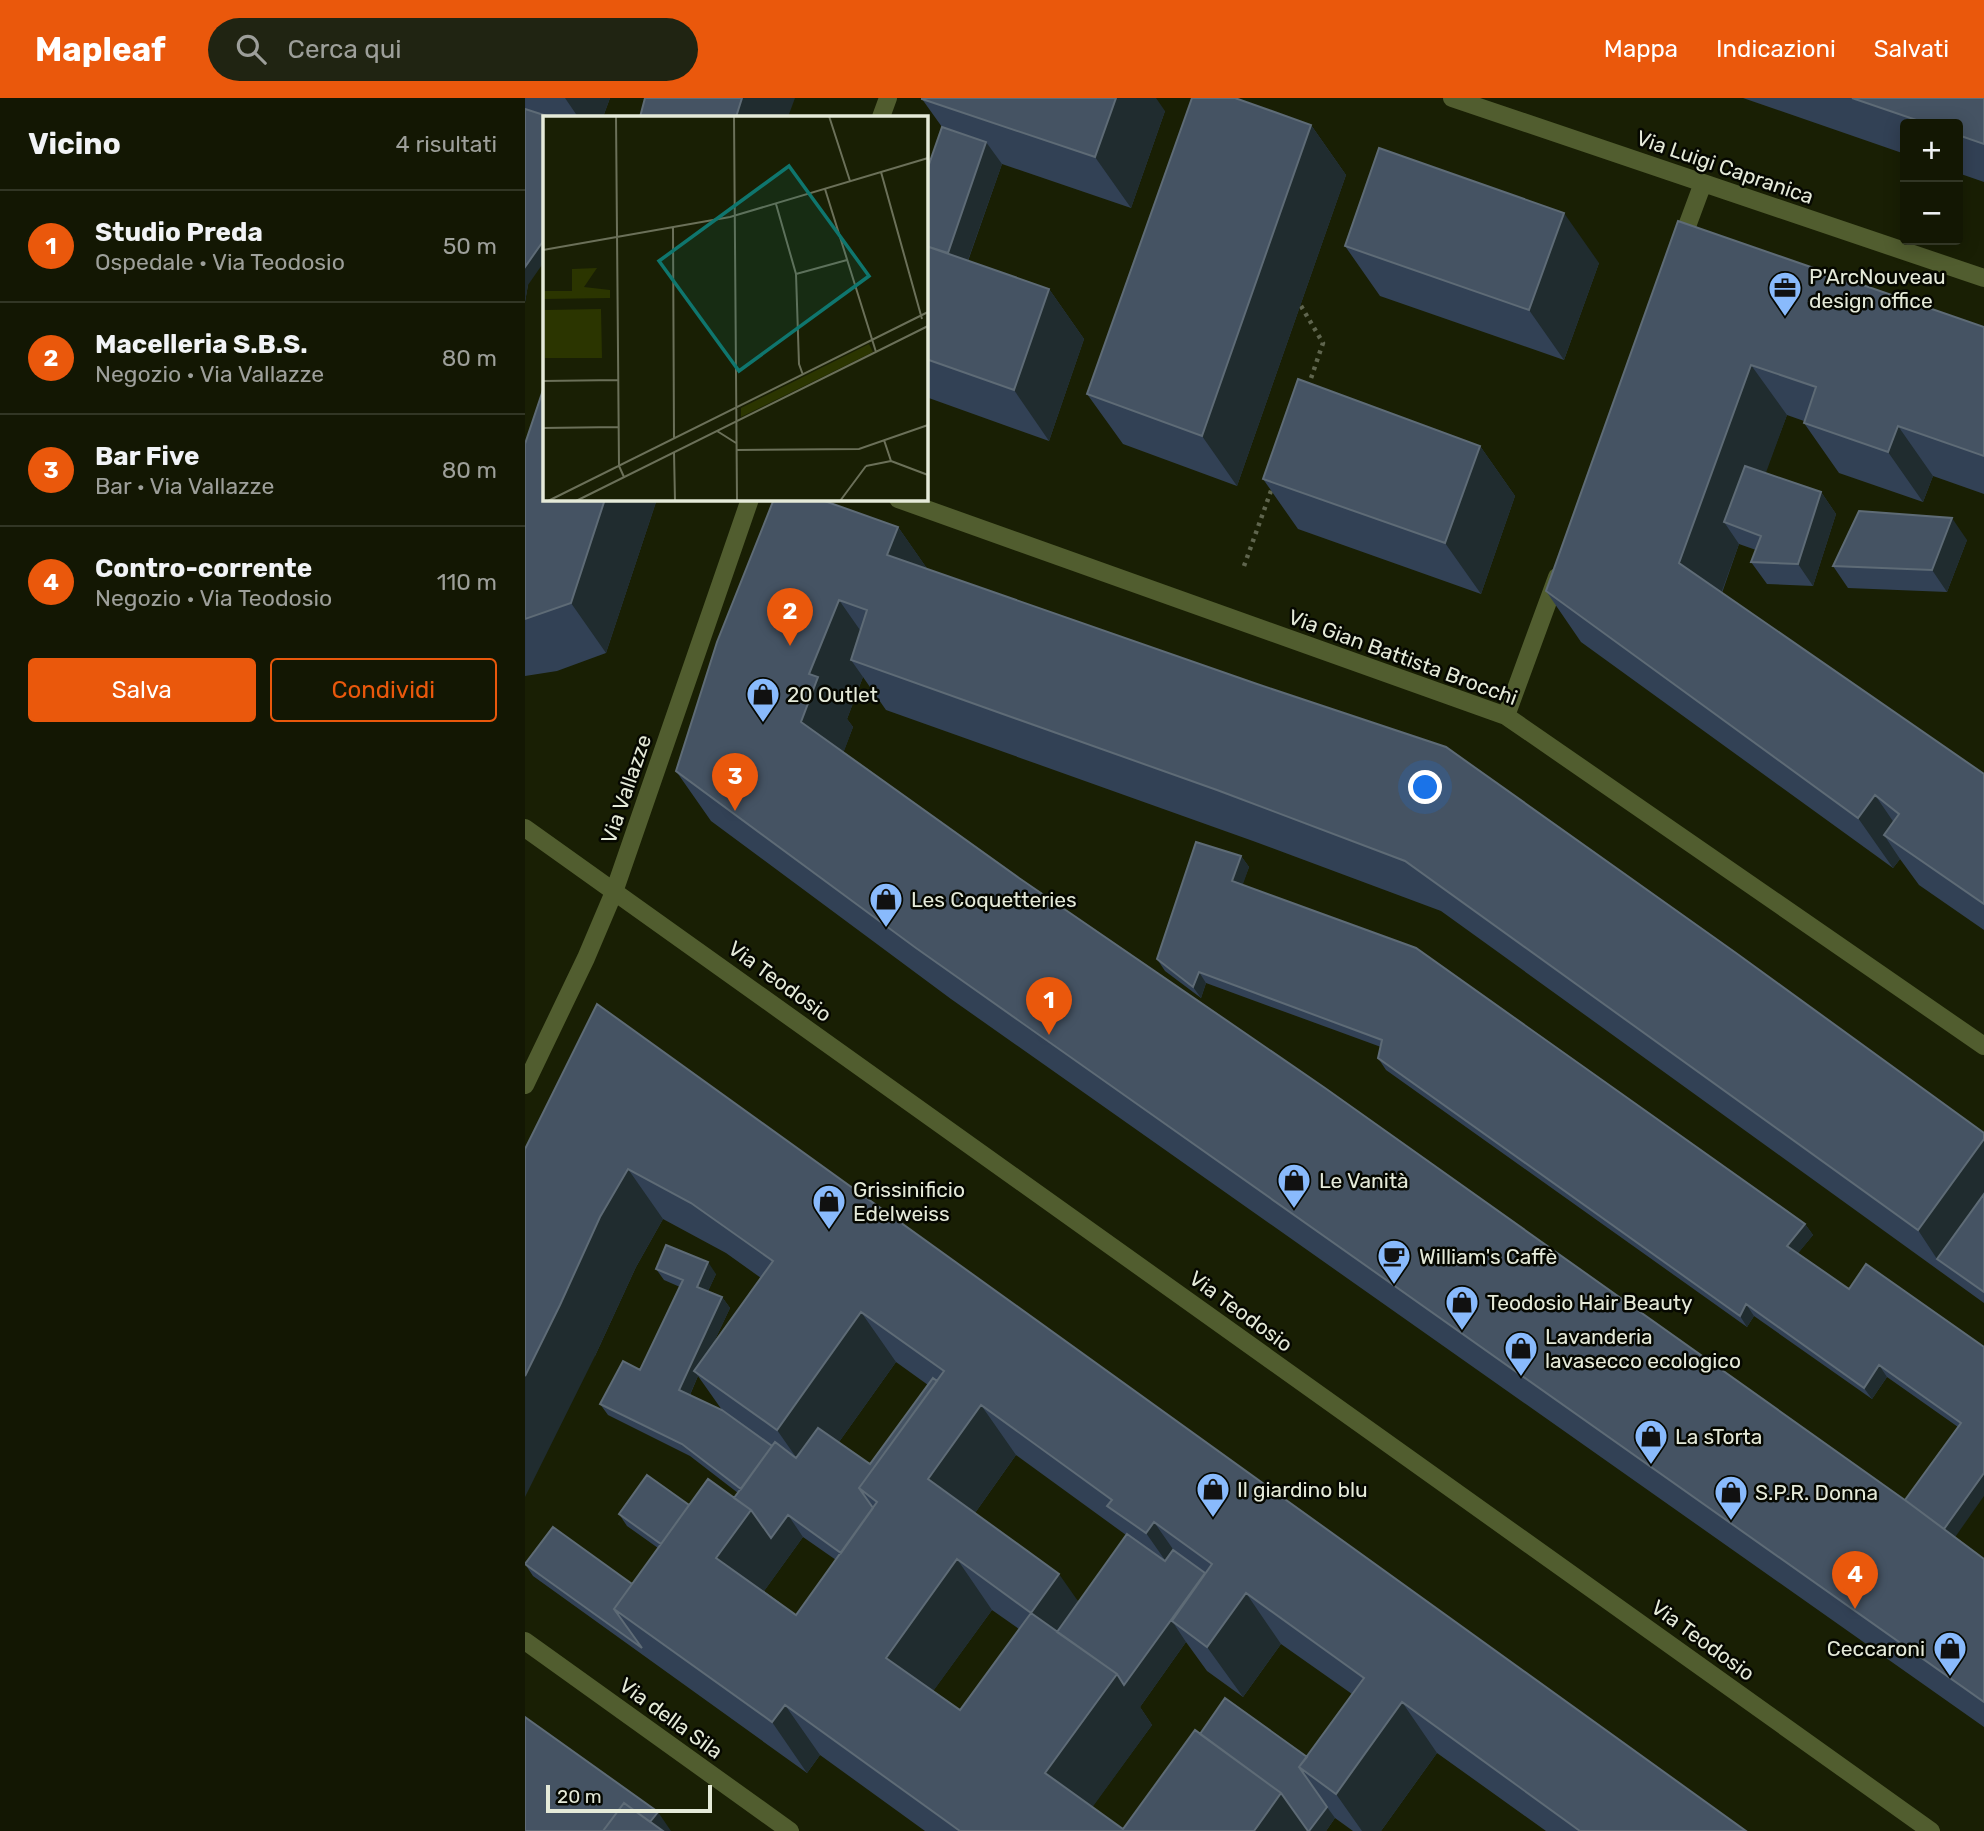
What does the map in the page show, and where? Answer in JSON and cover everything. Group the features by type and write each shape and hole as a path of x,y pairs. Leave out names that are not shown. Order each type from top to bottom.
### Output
{"street":[{"path":"881,116 888,98"},
{"name":"Via Luigi Capranica","path":"1452,98 1984,278"},
{"path":"1676,257 1703,183"},
{"name":"Via Vallazze","path":"525,1085 586,958 614,892 750,500"},
{"name":"Via Gian Battista Brocchi","path":"901,500 1506,716 1984,1046"},
{"path":"1506,716 1565,558"},
{"name":"Via Teodosio","path":"525,828 1931,1831"},
{"name":"Via della Sila","path":"525,1642 790,1831"}],"path":[{"path":"1301,306 1323,343 1306,393"},
{"path":"1244,566 1275,480"}],"building":[{"path":"645,98 742,98 736,116 640,116"},
{"path":"922,98 1116,98 1095,157"},
{"path":"1192,98 1235,98 1311,125 1202,436 1087,394"},
{"path":"1852,98 1984,98 1984,144 1963,137 1963,119 1913,119"},
{"path":"525,109 547,116 543,116 543,241 525,267"},
{"path":"942,127 986,142 948,253 927,246 927,170"},
{"path":"1379,148 1564,213 1529,310 1345,246"},
{"path":"1678,221 1984,327 1984,456 1898,426 1888,452 1804,423 1816,387 1751,365 1679,563 1984,774 1984,904 1884,835 1899,814 1875,795 1858,818 1546,591"},
{"path":"927,246 1049,289 1014,390 927,359"},
{"path":"1298,379 1480,446 1445,543 1263,479"},
{"path":"543,390 543,500 605,500 571,603 525,619 525,444"},
{"path":"1745,466 1821,492 1798,564 1751,562 1761,536 1724,522"},
{"path":"774,500 822,500 898,527 887,555 1446,747 1984,1133 1984,1139 1918,1230 1405,861 1217,790 851,660 867,610 839,600 809,674 818,677 801,722 1019,878 1325,1088 1984,1559 1984,1702 916,948 676,771 717,642"},
{"path":"1859,511 1952,518 1932,570 1833,566"},
{"path":"1196,842 1241,856 1232,881 1416,948 1805,1224 1787,1246 1849,1289 1866,1264 1984,1347 1984,1473 1944,1529 1905,1500 1961,1423 1879,1365 1864,1388 1746,1304 1740,1316 1378,1058 1382,1040 1199,972 1193,987 1157,959"},
{"path":"597,1004 1746,1831 1580,1831 1402,1702 1336,1794 1299,1767 1364,1678 1246,1593 1207,1647 1172,1621 1212,1564 1154,1522 1146,1533 1107,1506 1112,1500 981,1405 928,1479 1059,1574 1031,1613 1117,1674 1045,1773 1123,1829 1195,1730 1281,1793 1254,1831 960,1831 785,1705 772,1722 614,1609 708,1479 751,1510 716,1558 796,1615 877,1502 859,1488 944,1371 861,1312 777,1430 694,1371 773,1261 691,1203 628,1169 600,1217 525,1376 525,1149","holes":["957,1559 1031,1613 960,1710 886,1658"]},
{"path":"1984,1194 1984,1292 1937,1259"},
{"path":"666,1245 708,1262 697,1287 722,1297 679,1390 722,1410 772,1446 741,1489 682,1444 600,1404 623,1361 640,1370 683,1280 656,1269"},
{"path":"933,1378 937,1381 859,1488 873,1508 841,1553 788,1515 771,1538 751,1510 734,1498 775,1442 796,1458 818,1428 870,1464"},
{"path":"647,1475 689,1505 661,1544 619,1514"},
{"path":"553,1527 632,1584 614,1609 642,1648 525,1564"},
{"path":"1127,1534 1165,1561 1173,1550 1205,1573 1124,1685 1117,1674 1057,1632"},
{"path":"1225,1698 1307,1757 1299,1767 1327,1807 1309,1831 1281,1793 1200,1734"},
{"path":"525,1717 658,1812 650,1822 624,1803 603,1831 525,1831"},
{"path":"624,1803 663,1831 603,1831"}],"place":[{"name":"P'ArcNouveau design office","path":"1785,318"},
{"name":"Macelleria S.B.S.","path":"790,646"},
{"name":"20 Outlet","path":"763,724"},
{"name":"Bar Five","path":"735,811"},
{"name":"Les Coquetteries","path":"886,929"},
{"name":"Studio Preda","path":"1049,1035"},
{"name":"Le Vanità","path":"1294,1210"},
{"name":"Grissinificio Edelweiss","path":"829,1231"},
{"name":"William's Caffè","path":"1394,1286"},
{"name":"Teodosio Hair Beauty","path":"1462,1332"},
{"name":"Lavanderia lavasecco ecologico","path":"1521,1378"},
{"name":"La sTorta","path":"1651,1466"},
{"name":"Il giardino blu","path":"1213,1519"},
{"name":"S.P.R. Donna","path":"1731,1522"},
{"name":"Contro-corrente","path":"1855,1609"},
{"name":"Ceccaroni","path":"1950,1678"}]}
